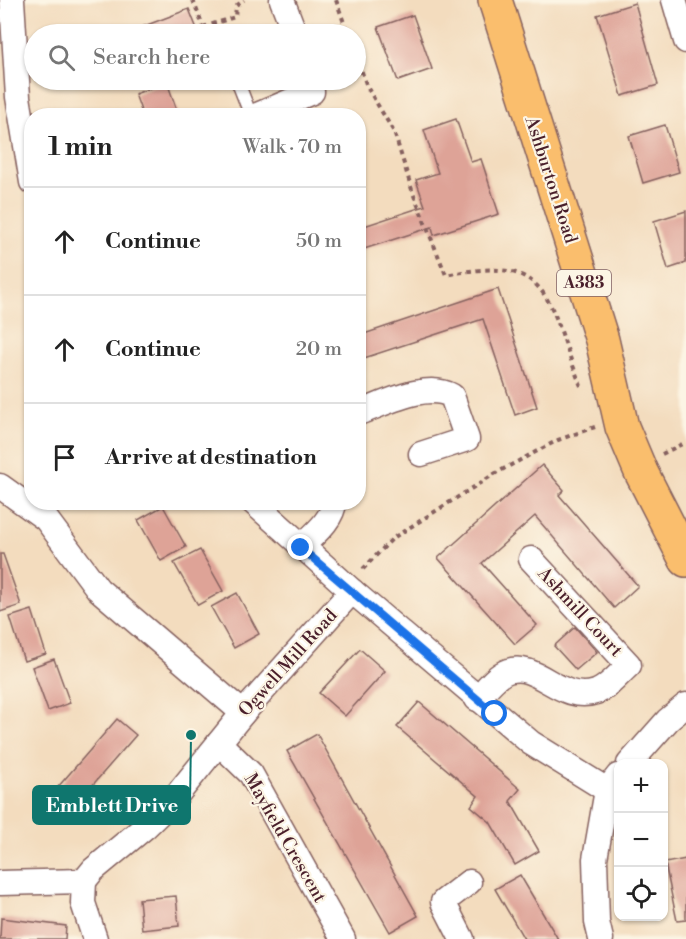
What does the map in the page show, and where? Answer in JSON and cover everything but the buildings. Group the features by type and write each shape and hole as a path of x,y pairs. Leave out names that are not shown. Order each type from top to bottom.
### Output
{"main road":[{"name":"Ashburton Road","path":"495,0 602,340 622,427 641,472 686,560"}],"street":[{"path":"12,0 18,98 24,134"},
{"path":"282,0 291,24"},
{"path":"674,0 686,41"},
{"path":"275,108 305,97 312,90"},
{"path":"366,409 425,391 442,390 452,396 466,439 421,454"},
{"path":"0,486 24,503"},
{"path":"33,510 46,519 98,589 243,713"},
{"path":"261,510 301,548 531,743 613,783 595,859 597,922 601,939"},
{"path":"301,548 334,510"},
{"name":"Ashmill Court","path":"477,699 495,680 508,671 526,671 575,695 598,692 629,665 531,559"},
{"name":"Ogwell Mill Road","path":"84,881 93,870 145,827 172,801 243,713 349,589"},
{"path":"633,759 668,720 686,705"},
{"name":"Mayfield Crescent","path":"219,743 251,774 344,939"},
{"path":"0,883 84,881 83,903 95,939"},
{"path":"462,939 443,902 469,882"}],"lane":[{"path":"241,90 249,108"}],"path":[{"path":"193,0 202,24"},
{"path":"213,24 235,17 236,6 244,0"},
{"path":"336,0 344,24"},
{"path":"366,84 394,132 413,193 446,275 479,268 503,268 531,280 545,292 583,391"},
{"path":"349,589 393,538 496,473 558,440 602,425 622,427"},
{"path":"662,455 686,442"}],"place":[{"name":"Emblett Drive","path":"191,735"}],"route":[{"path":"301,548 495,714"}]}
